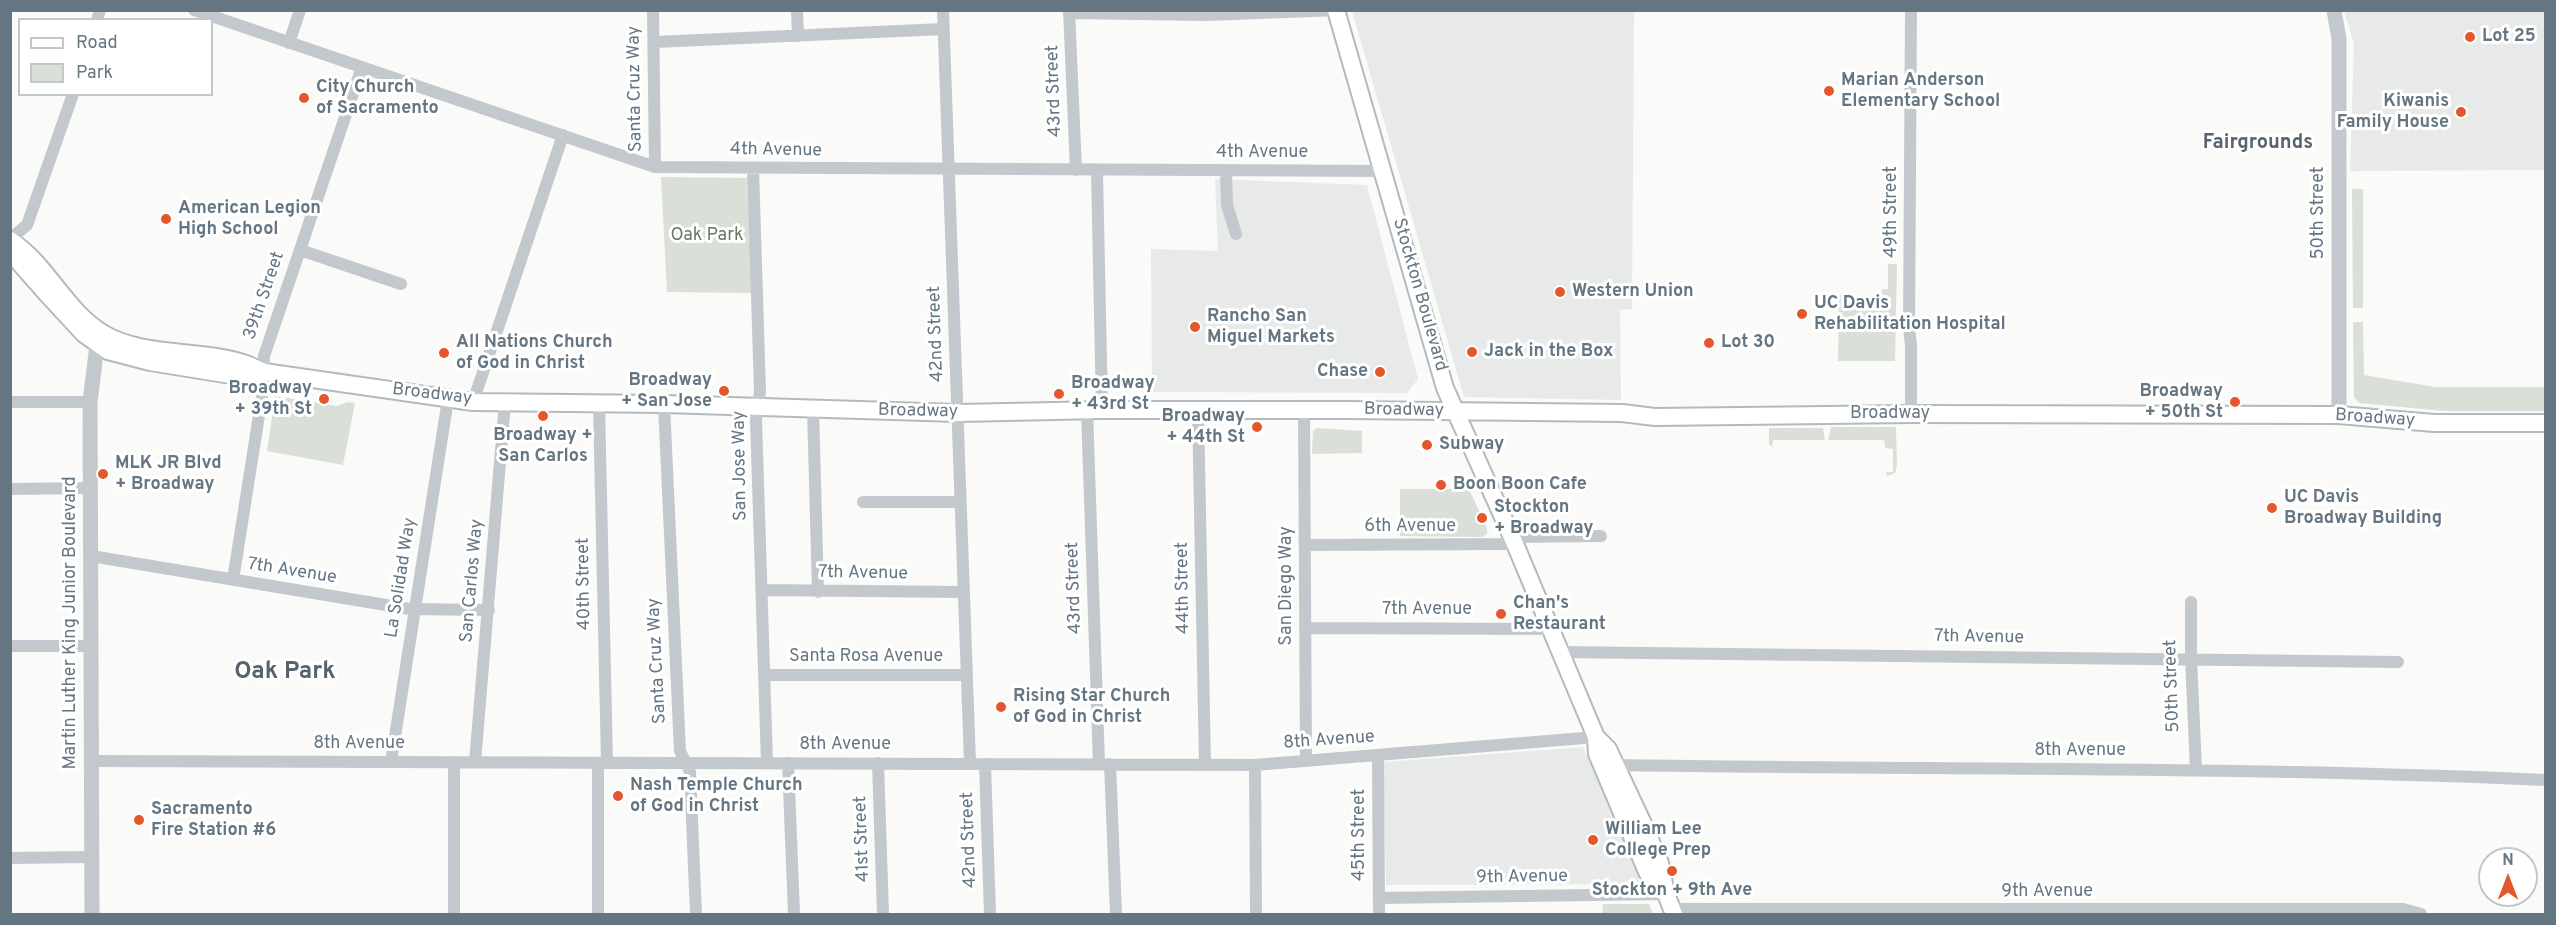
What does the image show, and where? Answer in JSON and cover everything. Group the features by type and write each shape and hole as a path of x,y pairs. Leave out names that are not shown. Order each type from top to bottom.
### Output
{"main road":[{"name":"Stockton Boulevard","path":"1337,11 1445,388 1596,737 1597,754 1647,872 1671,906"},
{"name":"Broadway","path":"10,240 17,260 76,327 100,339 120,355 243,377 264,372 473,402 664,404 958,413 1095,410 1304,410 1622,413 1655,417 1911,414 2339,415 2434,423 2546,423"},
{"name":"Stockton Boulevard","path":"1596,737 1608,748 1660,863 1671,906"}],"street":[{"name":"4th Avenue","path":"194,10 655,167 1383,171"},
{"path":"289,43 300,10"},
{"name":"Santa Cruz Way","path":"653,10 655,167"},
{"path":"797,10 798,36"},
{"name":"42nd Street","path":"943,10 970,764"},
{"name":"49th Street","path":"1911,10 1909,329 1911,414"},
{"name":"50th Street","path":"2334,10 2339,39 2339,415"},
{"path":"1069,12 1207,15 1337,11"},
{"name":"43rd Street","path":"1069,12 1076,170"},
{"path":"655,42 943,29"},
{"name":"39th Street","path":"233,580 264,390 264,356 362,67"},
{"path":"10,240 27,225 72,96"},
{"path":"473,402 563,135"},
{"name":"San Jose Way","path":"753,169 767,763"},
{"name":"43rd Street","path":"1097,170 1095,410 1105,764 1116,915"},
{"path":"1226,171 1227,205 1236,234"},
{"path":"300,250 401,284"},
{"name":"Martin Luther King Junior Boulevard","path":"92,915 90,402 100,339"},
{"name":"La Solidad Way","path":"391,762 448,399"},
{"path":"10,402 90,402"},
{"name":"San Carlos Way","path":"475,762 505,402"},
{"name":"40th Street","path":"598,915 603,763 599,404"},
{"name":"Santa Cruz Way","path":"664,404 680,751 690,772 696,915"},
{"path":"813,409 818,591"},
{"name":"44th Street","path":"1198,410 1205,765"},
{"name":"San Diego Way","path":"1304,410 1306,761"},
{"path":"10,489 90,488"},
{"path":"863,502 959,502"},
{"name":"6th Avenue","path":"1305,545 1512,541 1601,536"},
{"name":"7th Avenue","path":"91,556 416,609 489,610"},
{"name":"7th Avenue","path":"762,590 963,592"},
{"name":"50th Street","path":"2191,602 2196,770"},
{"name":"7th Avenue","path":"1305,628 1549,629"},
{"path":"10,646 92,646"},
{"name":"7th Avenue","path":"1559,652 2398,662"},
{"name":"Santa Rosa Avenue","path":"765,675 967,675"},
{"name":"8th Avenue","path":"92,761 1254,765 1596,737"},
{"name":"45th Street","path":"1378,756 1379,915"},
{"path":"454,762 454,915"},
{"path":"788,763 794,915"},
{"name":"41st Street","path":"878,763 883,915"},
{"name":"42nd Street","path":"985,764 990,915"},
{"path":"1254,765 1256,915"},
{"name":"8th Avenue","path":"1615,765 2397,773 2546,780"},
{"path":"10,858 92,857"},
{"name":"9th Avenue","path":"1378,898 1671,906 2193,912 2403,909 2421,915"}],"shaded area":[{"path":"1352,11 1634,11 1632,309 1620,310 1621,400 1464,397"},
{"path":"2344,11 2545,11 2545,170 2350,171 2354,44"},
{"path":"1215,179 1367,185 1418,379 1407,393 1152,392 1151,249 1218,251"},
{"path":"1583,747 1641,884 1386,885 1383,762"}],"green space":[{"name":"Oak Park","path":"661,177 747,178 752,293 667,292"},
{"path":"2352,189 2363,189 2363,308 2353,308"},
{"path":"1888,264 1897,264 1895,361 1838,361 1839,295 1881,296 1882,289 1888,289"},
{"path":"2353,322 2363,322 2364,375 2435,387 2545,387 2545,411 2444,411 2359,403 2354,397"},
{"path":"275,396 337,406 348,402 355,403 343,465 267,451"},
{"path":"1831,427 1896,427 1897,465 1895,473 1887,476 1886,472 1893,472 1893,449 1885,448 1884,440 1828,440"},
{"path":"1317,428 1362,431 1362,453 1312,454 1313,431"},
{"path":"1769,428 1823,428 1825,440 1773,440 1772,447 1769,444"},
{"path":"1400,489 1469,489 1487,528 1487,534 1482,537 1400,536"},
{"path":"1603,904 1649,904 1653,914 1602,914"}],"place":[{"name":"Lot 25","path":"2470,37"},
{"name":"Marian Anderson Elementary School","path":"1829,91"},
{"name":"City Church of Sacramento","path":"304,98"},
{"name":"Kiwanis Family House","path":"2461,112"},
{"name":"American Legion High School","path":"166,219"},
{"name":"Western Union","path":"1560,292"},
{"name":"UC Davis Rehabilitation Hospital","path":"1802,314"},
{"name":"Rancho San Miguel Markets","path":"1195,327"},
{"name":"Lot 30","path":"1709,343"},
{"name":"Jack in the Box","path":"1472,352"},
{"name":"All Nations Church of God in Christ","path":"444,353"},
{"name":"Chase","path":"1380,372"},
{"name":"Broadway + San Jose","path":"724,391"},
{"name":"Broadway + 43rd St","path":"1059,394"},
{"name":"Broadway + 39th St","path":"324,399"},
{"name":"Broadway + 50th St","path":"2235,402"},
{"name":"Broadway + San Carlos","path":"543,416"},
{"name":"Broadway + 44th St","path":"1257,427"},
{"name":"Subway","path":"1427,445"},
{"name":"MLK JR Blvd + Broadway","path":"103,474"},
{"name":"Boon Boon Cafe","path":"1441,485"},
{"name":"UC Davis Broadway Building","path":"2272,508"},
{"name":"Stockton + Broadway","path":"1482,518"},
{"name":"Chan's Restaurant","path":"1501,614"},
{"name":"Rising Star Church of God in Christ","path":"1001,707"},
{"name":"Nash Temple Church of God in Christ","path":"618,796"},
{"name":"Sacramento Fire Station #6","path":"139,820"},
{"name":"William Lee College Prep","path":"1593,840"},
{"name":"Stockton + 9th Ave","path":"1672,871"}],"district":[{"name":"Fairgrounds","path":"2258,144"},
{"name":"Oak Park","path":"285,673"}]}
